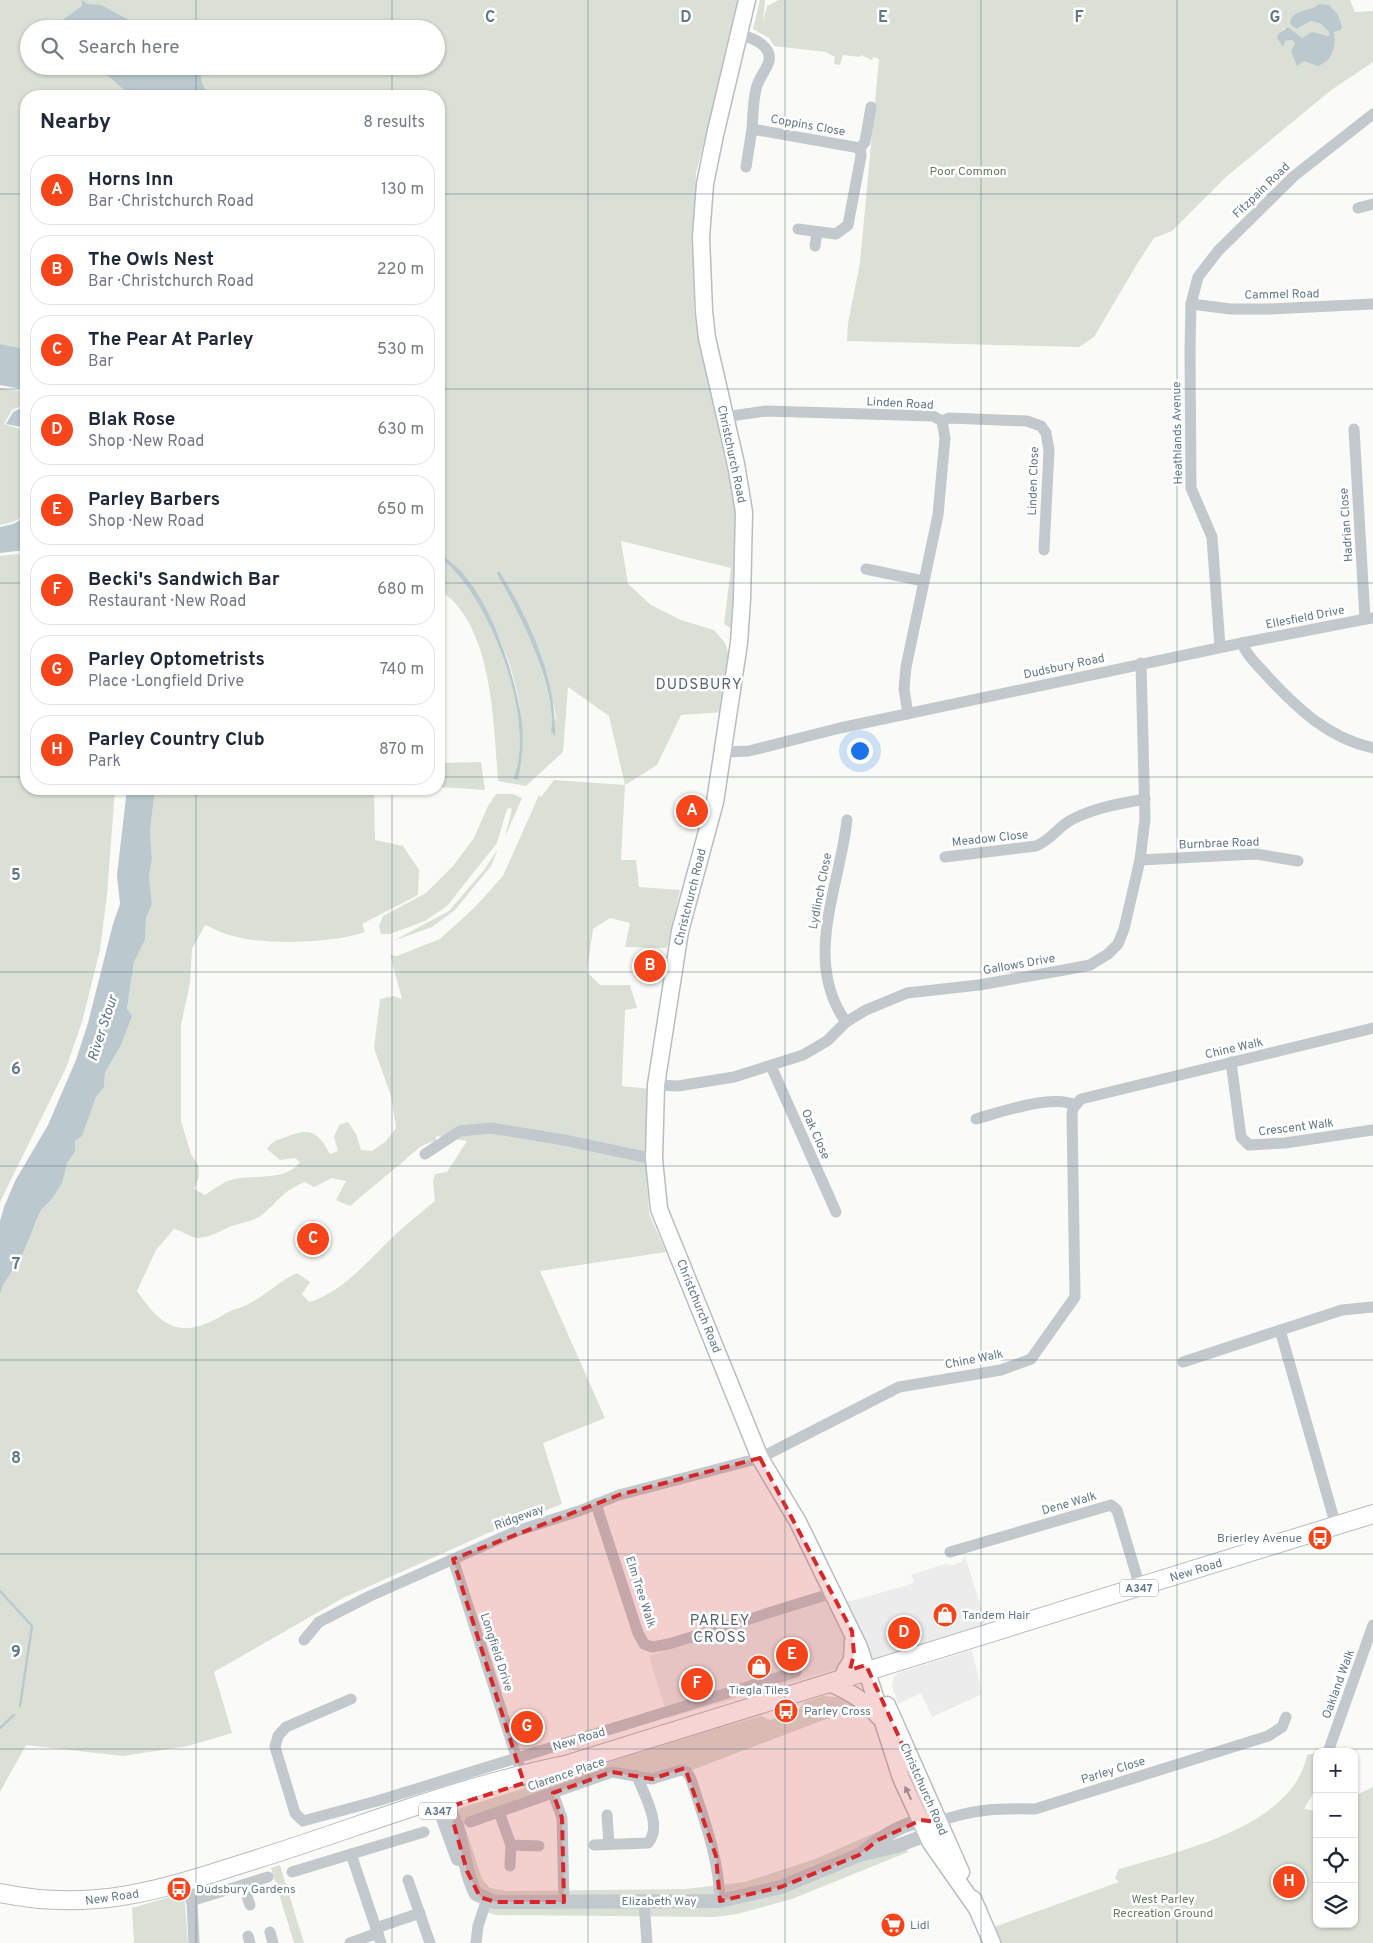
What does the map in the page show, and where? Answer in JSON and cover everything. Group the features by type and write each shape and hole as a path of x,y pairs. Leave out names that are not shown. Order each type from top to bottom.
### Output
{"main road":[{"name":"Christchurch Road","path":"747,0 705,184 701,237 706,329 724,417 736,464 744,512 739,642 715,802 680,931 656,1085 654,1159 660,1209 760,1458 798,1522 852,1631 867,1668 901,1778 924,1827 978,1910"},
{"name":"New Road","path":"679,1730 731,1706 845,1671 867,1668 903,1659 1373,1514"},
{"path":"845,1671 854,1654 852,1631"},
{"name":"Christchurch Road","path":"867,1668 881,1692 992,1943"},
{"name":"New Road","path":"0,1893 30,1899 69,1902 127,1897 191,1880 308,1843 385,1826 443,1805 521,1772 565,1765 829,1683 867,1668"},
{"path":"829,1683 859,1698 870,1706 882,1721"}],"street":[{"name":"Coppins Close","path":"740,35 750,37 764,44 769,61 766,69 760,75 756,90 746,167"},
{"name":"Coppins Close","path":"798,229 836,234 848,225 861,156 860,148 865,142 871,107"},
{"name":"Fitzpain Road","path":"1191,304 1198,277 1218,251 1294,176 1373,114"},
{"name":"Coppins Close","path":"752,129 860,148"},
{"path":"1358,208 1373,204"},
{"path":"815,246 817,232"},
{"name":"Cammel Road","path":"1191,304 1269,309 1373,304"},
{"name":"Heathlands Avenue","path":"1191,304 1191,488 1212,536 1220,648"},
{"name":"Linden Road","path":"724,417 766,410 933,416 942,421 945,438 938,515 906,666 904,689 908,714"},
{"name":"Linden Close","path":"942,421 949,418 1027,421 1041,426 1046,433 1048,450 1044,550"},
{"name":"Hadrian Close","path":"1354,429 1369,618"},
{"path":"866,569 923,581"},
{"name":"Ellesfield Drive","path":"1242,643 1369,618"},
{"path":"1242,643 1249,656 1306,716 1333,734 1373,748"},
{"name":"Dudsbury Road","path":"724,752 749,751 908,714 1242,643"},
{"name":"Gallows Drive","path":"656,1085 678,1086 734,1077 771,1066 817,1048 846,1022 866,1010 907,994 979,985 1073,969 1100,960 1118,944 1124,929 1140,860 1145,819 1142,663"},
{"name":"Meadow Close","path":"945,856 1036,846 1047,842 1063,825 1074,818 1145,799"},
{"name":"Lydlinch Close","path":"846,1022 833,1000 826,968 825,933 847,820"},
{"name":"Burnbrae Road","path":"1140,860 1246,854 1298,861"},
{"name":"Chine Walk","path":"760,1458 899,1387 1001,1370 1031,1359 1075,1297 1072,1114 1075,1105 1081,1099 1373,1028"},
{"name":"Crescent Walk","path":"1231,1062 1241,1137 1249,1145 1285,1143 1373,1130"},
{"name":"Oak Close","path":"771,1066 836,1212"},
{"name":"Chine Walk","path":"976,1118 1021,1106 1067,1102 1075,1105"},
{"path":"425,1154 460,1131 491,1128 564,1140 654,1159"},
{"path":"1183,1362 1342,1310 1373,1307"},
{"path":"1280,1330 1336,1526"},
{"name":"Ridgeway","path":"304,1640 319,1622 370,1596 517,1531 619,1495 760,1458"},
{"name":"Elm Tree Walk","path":"596,1504 638,1633 644,1644 652,1647 669,1644 833,1593"},
{"name":"Dene Walk","path":"950,1552 1111,1505 1118,1510 1140,1587"},
{"name":"Longfield Drive","path":"453,1559 521,1772"},
{"name":"Oakland Walk","path":"1329,1748 1373,1625"},
{"name":"New Road","path":"351,1698 286,1727 278,1736 275,1747 294,1813 303,1821 377,1801 521,1772 796,1672"},
{"name":"Parley Close","path":"938,1822 967,1812 995,1808 1035,1809 1268,1736 1282,1727 1286,1717"},
{"name":"Clarence Place","path":"470,1822 612,1772 652,1779 681,1770 687,1772 691,1779 716,1856 720,1876 720,1901"},
{"path":"594,1845 648,1843 654,1836 655,1827 637,1776"},
{"path":"553,1793 562,1818 564,1902"},
{"path":"443,1805 464,1850 467,1871 476,1894 487,1900 478,1926 476,1943"},
{"path":"499,1812 511,1845 510,1866"},
{"path":"607,1816 608,1844"},
{"path":"924,1827 938,1822"},
{"name":"Elizabeth Way","path":"487,1900 495,1902 720,1901 781,1887 859,1854 897,1846 924,1827"},
{"path":"292,1872 424,1832"},
{"path":"511,1845 539,1846"},
{"path":"351,1854 378,1935"},
{"path":"191,1901 268,1877"},
{"path":"191,1880 194,1943"},
{"path":"408,1880 430,1943"},
{"path":"242,1885 250,1905"},
{"path":"644,1901 647,1943"},
{"path":"350,1943 378,1935 420,1913"}],"highlighted area":[{"path":"760,1458 852,1631 854,1654 850,1670 866,1665 938,1822 921,1820 878,1840 859,1855 781,1887 720,1901 716,1856 685,1768 652,1779 612,1772 553,1793 562,1818 564,1902 495,1902 480,1897 467,1871 449,1807 524,1783 453,1559 619,1495"}],"shaded area":[{"path":"965,1556 987,1626 885,1658 846,1665 668,1718 649,1656 831,1600 852,1601 908,1585 914,1582 911,1575 945,1564 953,1565 961,1562"},
{"path":"972,1650 982,1694 932,1717 921,1693 898,1704 892,1686 894,1677 898,1673"}],"green space":[{"path":"0,0 740,0 696,173 694,311 736,504 738,565 736,626 730,628 724,624 731,568 621,541 628,584 651,605 681,620 714,630 725,643 732,665 724,712 681,715 657,765 625,785 609,716 568,687 563,752 526,786 498,781 492,705 480,650 470,626 457,605 445,595 445,563 457,574 475,598 491,627 504,659 519,725 519,754 513,779 518,780 522,755 522,729 519,703 505,651 482,605 452,563 445,558 445,90 20,90 20,348 0,344","holes":["499,572 532,632 554,706 556,718 551,731 552,719 548,692 540,664 523,620"]},
{"name":"Poor Common","path":"760,0 765,0 763,22 767,6 779,0 1350,0 1355,12 1373,11 1373,62 1330,91 1226,177 1172,231 1154,238 1094,337 1079,347 847,341 848,323 860,263 879,59 873,57 872,60 861,55 860,57 843,55 840,65 834,64 835,57 826,52 774,46 769,38 753,29","holes":["1319,4 1337,30 1334,32 1333,53 1300,62 1293,48 1295,43 1292,40 1284,41 1277,38 1284,28 1302,38 1322,34 1330,36 1329,32 1321,24 1311,21 1298,29 1290,20 1296,14"]},
{"path":"0,388 20,391 20,407 12,410 4,424 20,429 20,518 0,525"},
{"path":"20,554 20,795 115,795 107,895 100,950 82,1022 66,1068 0,1202 0,556"},
{"path":"481,762 485,790 445,787 445,763"},
{"path":"554,780 625,785 621,860 636,860 639,887 680,890 667,948 625,947 630,923 610,918 593,929 587,972 600,985 630,985 637,1008 625,1010 622,1086 649,1089 646,1164 649,1214 666,1252 540,1271 605,1418 543,1443 562,1504 488,1533 343,1598 214,1672 232,1733 188,1746 123,1756 26,1745 0,1792 0,1295 3,1285 34,1228 41,1210 51,1200 67,1163 75,1152 75,1141 82,1135 96,1097 104,1087 105,1073 121,1045 131,1016 127,1009 134,962 145,940 146,918 152,904 149,876 152,859 150,832 154,795 374,795 375,840 403,846 419,870 418,895 362,924 365,932 350,936 314,941 274,942 237,937 205,925 192,949 190,983 181,1025 181,1121 191,1154 199,1167 199,1177 194,1189 205,1195 225,1182 234,1179 275,1175 293,1169 300,1162 295,1158 280,1160 267,1149 275,1141 294,1134 307,1132 317,1136 330,1154 338,1151 334,1137 339,1125 348,1122 356,1134 361,1150 372,1151 386,1141 396,1128 391,1096 374,1048 380,999 393,996 402,999 390,955 397,956 440,939 474,908 503,876 539,795 541,797","holes":["436,1136 467,1141 447,1172 435,1174 433,1181 435,1201 396,1234 356,1273 322,1297 309,1302 302,1294 310,1282 297,1273 249,1304 230,1311 209,1323 184,1328 174,1326 155,1314 137,1291 156,1250 174,1229 196,1238 208,1236 259,1217 297,1185 305,1182 314,1187 332,1178 346,1181 336,1200 350,1206 415,1151 424,1145 436,1141"]},
{"path":"496,794 513,794 522,798 505,837 512,809 510,808 507,809 497,843 447,906 425,921 390,934 381,934 379,926 383,916 426,893 453,866 474,838 488,806"},
{"path":"498,849 491,866 455,910 432,927 393,941 449,911 484,870"},
{"path":"823,1696 844,1698 860,1706 687,1772 652,1779 612,1772 464,1824 482,1879 490,1888 507,1891 686,1889 745,1882 815,1859 905,1820 878,1840 905,1843 908,1852 792,1899 737,1914 713,1917 496,1915 483,1911 451,1811 722,1727 761,1716 771,1720 796,1712 805,1702"},
{"name":"West Parley Recreation Ground","path":"1313,1754 1313,1794 1304,1809 1313,1810 1313,1928 1358,1928 1358,1794 1373,1787 1373,1943 1001,1943 994,1927 1119,1882 1115,1878 1119,1869 1201,1844 1257,1818 1280,1801 1297,1780 1307,1755"},
{"path":"280,1865 304,1943 294,1943 271,1868"},
{"path":"184,1893 188,1943 134,1943 132,1908"}],"water":[{"path":"82,0 88,4 101,5 129,20 64,20 82,6"},
{"path":"1319,4 1329,5 1338,15 1342,27 1341,30 1334,32 1334,48 1327,60 1318,66 1304,61 1297,66 1291,51 1295,43 1292,40 1285,41 1283,47 1277,38 1278,34 1288,27 1302,38 1312,32 1329,36 1329,32 1321,24 1311,21 1297,29 1291,25 1290,20 1293,16"},
{"path":"107,75 201,75 206,90 124,90"},
{"path":"0,344 20,348 20,389 0,385"},
{"path":"20,409 20,427 6,424 13,412"},
{"path":"20,520 20,551 0,553 0,527"},
{"path":"445,558 456,566 471,583 484,605 496,629 513,678 522,722 523,737 518,780 513,779 519,754 519,725 504,659 491,627 475,598 457,574 445,563"},
{"path":"499,571 521,609 539,650 551,693 555,736 551,731 548,693 542,672 516,608 497,574"},
{"name":"River Stour","path":"126,795 154,795 150,832 152,859 149,876 152,904 146,918 145,940 134,962 127,1009 132,1016 121,1045 105,1073 104,1087 96,1097 82,1136 75,1141 75,1152 67,1163 62,1183 51,1200 41,1210 23,1253 3,1285 0,1295 0,1221 15,1181 48,1125 76,1060 88,1023 113,924 120,904 117,875"}],"waterway":[{"path":"0,1591 32,1626 20,1706"},
{"path":"0,1728 14,1715"}],"place":[{"name":"Horns Inn","path":"692,811"},
{"name":"The Owls Nest","path":"650,966"},
{"name":"The Pear At Parley","path":"313,1239"},
{"name":"Brierley Avenue","path":"1320,1538"},
{"name":"Tandem Hair","path":"945,1615"},
{"name":"Blak Rose","path":"904,1633"},
{"name":"Parley Barbers","path":"792,1655"},
{"name":"Tiegla Tiles","path":"759,1667"},
{"name":"Becki's Sandwich Bar","path":"697,1684"},
{"name":"Parley Cross","path":"786,1711"},
{"name":"Parley Optometrists","path":"527,1727"},
{"name":"Parley Country Club","path":"1289,1882"},
{"name":"Dudsbury Gardens","path":"179,1889"},
{"name":"Lidl","path":"893,1925"}],"district":[{"name":"DUDSBURY","path":"699,684"},
{"name":"PARLEY CROSS","path":"720,1628"}]}
